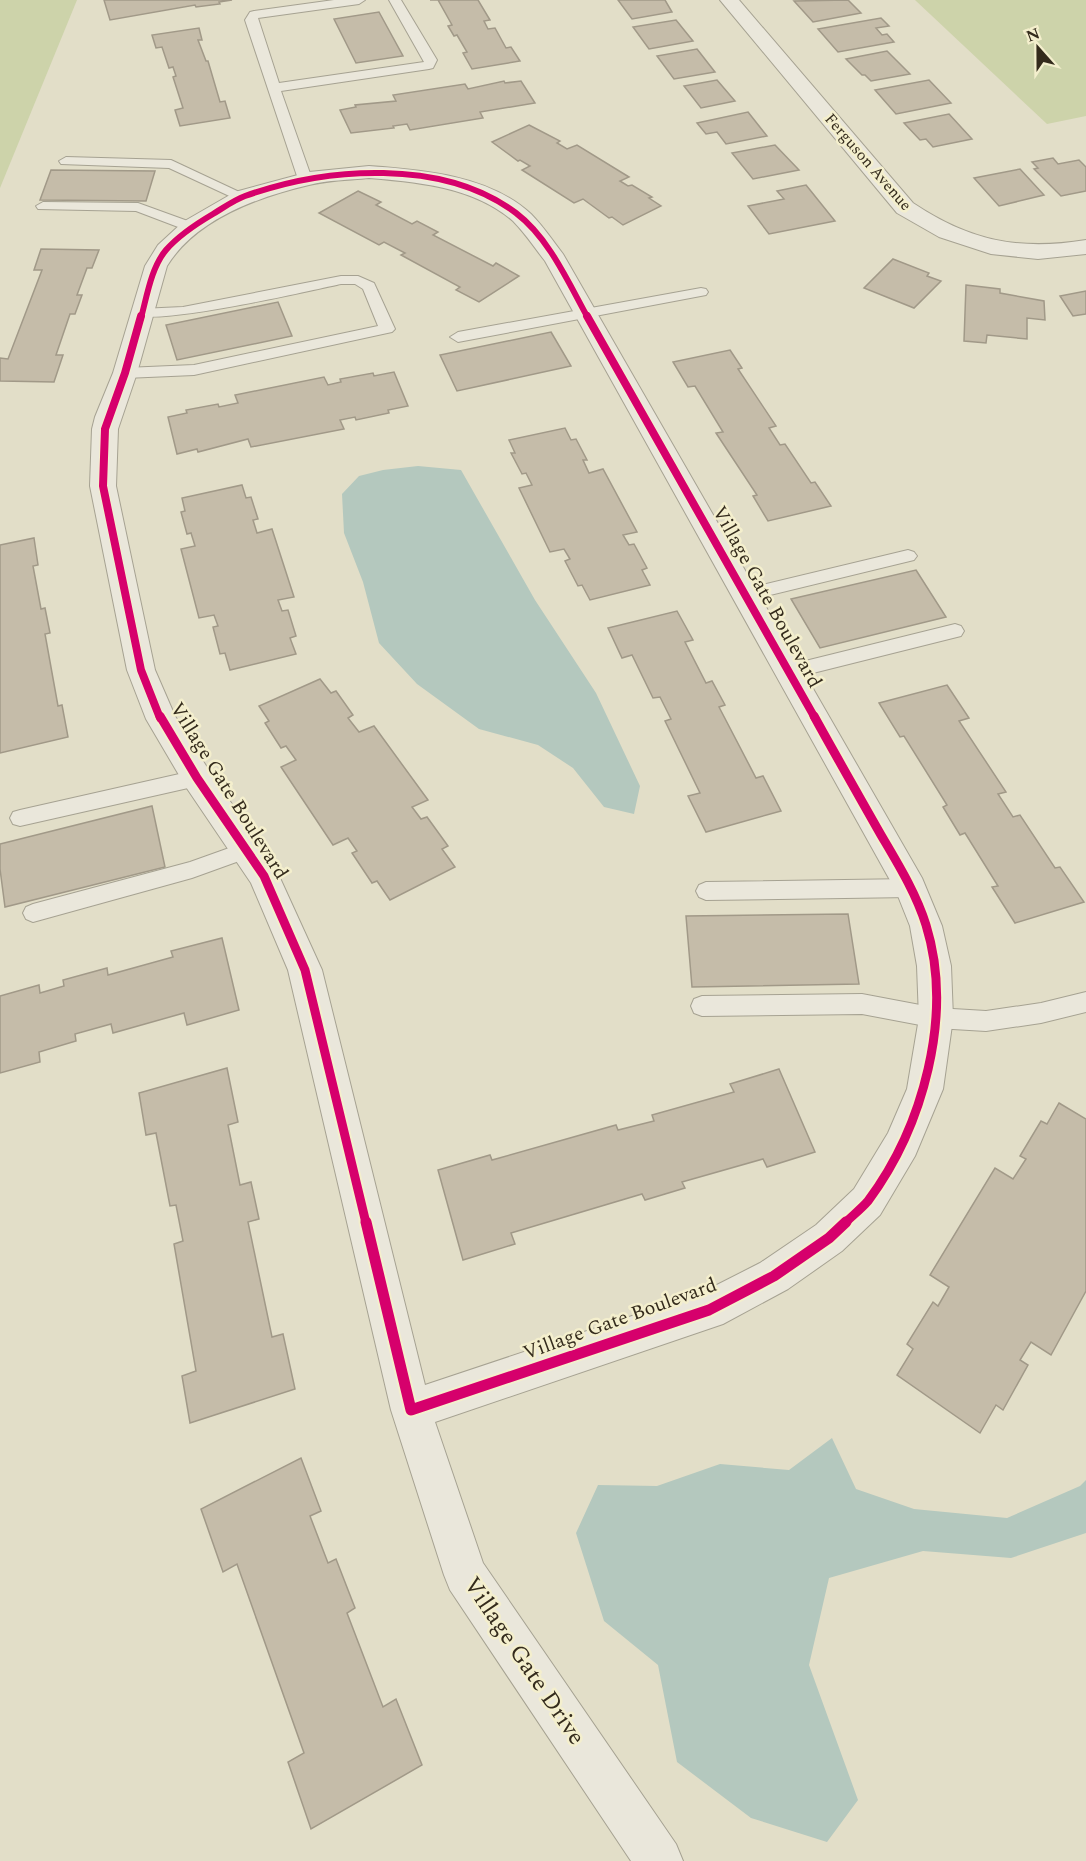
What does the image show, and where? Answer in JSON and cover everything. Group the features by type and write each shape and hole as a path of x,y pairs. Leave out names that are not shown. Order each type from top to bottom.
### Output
{"street":[{"name":"Ferguson Avenue","path":"729,0 905,208 924,222 948,235 978,245 1010,251 1046,252 1086,247"},
{"name":"Village Gate Boulevard","path":"342,173 402,174 443,182 491,198 517,213 537,235 555,259 911,888 928,936 934,966 936,1018 925,1089 902,1144 867,1202 829,1238 774,1276 709,1310 411,1410 305,970 264,876 197,778 161,719 141,670 103,486 105,429 125,373 140,313 156,266 166,250 191,227 243,197 305,178 342,173"},
{"name":"Village Gate Drive","path":"411,1410 465,1575 658,1861"}],"lane":[{"path":"305,178 251,20 254,15 359,0"},
{"path":"274,88 429,65 431,60 395,0"},
{"path":"66,161 171,165 243,197"},
{"path":"43,207 138,207 191,227"},
{"path":"125,373 194,370 387,329 369,286 358,280 341,280 183,311 140,313"},
{"path":"458,337 701,292"},
{"path":"745,595 908,556"},
{"path":"789,672 955,631"},
{"path":"20,818 197,778"},
{"path":"33,913 192,870 246,850"},
{"path":"706,891 911,888"},
{"path":"702,1006 862,1004 936,1018 986,1021 1041,1013 1086,1002"}],"green space":[{"path":"0,0 77,0 0,188"},
{"path":"915,0 1086,0 1086,116 1047,124"}],"shaded area":[{"path":"418,466 461,470 535,600 596,693 640,786 634,814 604,807 573,768 538,745 479,729 417,684 379,643 363,582 344,533 342,494 359,476 383,470"},
{"path":"832,1438 856,1489 914,1509 1007,1518 1080,1486 1086,1480 1086,1533 1011,1558 923,1551 829,1578 809,1665 858,1800 827,1842 751,1818 677,1762 658,1665 604,1621 576,1533 598,1485 657,1486 720,1464 789,1470"}],"building":[{"path":"104,0 232,0 219,2 220,4 196,7 195,5 110,20"},
{"path":"438,0 478,0 490,20 484,21 488,29 495,28 506,48 511,47 520,61 472,69 463,53 467,52 457,35 454,36 448,26 452,25"},
{"path":"618,0 665,0 672,12 632,19"},
{"path":"848,0 861,13 813,22 794,1"},
{"path":"379,12 403,56 356,63 334,19"},
{"path":"881,18 889,26 876,28 882,35 887,34 894,42 838,52 818,29"},
{"path":"676,20 693,41 649,49 633,27"},
{"path":"199,28 202,40 198,40 206,61 208,61 220,102 225,101 230,118 180,126 175,110 183,108 173,77 176,76 173,67 169,68 162,47 156,48 152,35"},
{"path":"697,49 715,72 674,79 657,56"},
{"path":"887,51 910,74 871,81 846,59"},
{"path":"717,80 735,101 701,108 684,86"},
{"path":"929,80 951,103 896,114 875,90"},
{"path":"504,81 505,83 521,81 535,103 480,112 483,118 410,130 407,124 393,126 394,128 351,133 340,110 356,107 355,105 396,101 393,95 465,84 468,89"},
{"path":"748,112 767,136 726,144 717,132 706,134 697,123"},
{"path":"949,114 972,139 933,147 926,139 920,140 904,123"},
{"path":"529,125 560,141 557,143 567,149 577,145 629,177 620,181 652,197 649,198 661,206 623,225 583,199 574,203 522,170 530,166 518,161 492,142"},
{"path":"775,145 799,170 753,179 732,153"},
{"path":"1053,158 1058,164 1079,160 1086,167 1086,191 1061,196 1034,169 1038,168 1032,162"},
{"path":"1020,169 1044,195 999,206 974,178"},
{"path":"51,170 155,171 146,201 40,200"},
{"path":"806,185 835,221 769,234 748,206 784,199 777,191"},
{"path":"358,191 381,202 376,205 412,224 417,221 438,232 433,235 493,266 496,263 519,276 479,302 456,290 460,287 401,255 405,253 384,242 379,245 319,213"},
{"path":"41,249 99,250 92,268 87,268 77,295 82,295 75,314 70,314 56,355 63,355 54,382 0,381 0,358 8,359 42,270 34,270"},
{"path":"893,259 929,273 927,276 941,281 914,308 864,288"},
{"path":"966,285 1000,289 1000,293 1044,301 1045,320 1027,318 1027,339 987,335 986,343 964,341"},
{"path":"1086,291 1086,314 1073,316 1060,296"},
{"path":"278,302 292,336 177,360 166,325"},
{"path":"551,332 571,366 457,391 440,355"},
{"path":"730,350 742,368 738,369 776,426 769,428 780,445 785,444 811,483 815,482 831,506 768,521 753,496 757,495 716,433 723,432 695,386 688,387 673,362"},
{"path":"394,372 408,406 388,410 389,413 356,420 355,417 340,420 344,429 251,447 248,439 198,452 197,449 177,454 168,417 187,413 186,410 238,403 235,395 324,377 328,385 341,382 340,379"},
{"path":"565,428 571,440 576,439 587,460 583,460 589,473 603,469 637,532 623,535 629,545 634,544 647,568 642,570 650,585 590,600 582,585 578,586 565,561 570,559 564,549 550,552 519,488 532,485 526,473 522,474 511,453 515,453 509,440"},
{"path":"242,485 246,498 251,497 258,519 253,520 257,533 272,529 294,597 278,600 282,611 288,610 296,636 290,638 296,654 230,670 225,653 220,654 213,627 218,626 214,615 199,618 181,549 195,546 191,533 187,534 181,512 185,511 182,498"},
{"path":"34,538 38,565 33,566 41,609 45,608 50,633 45,634 58,706 62,705 68,737 0,753 0,545"},
{"path":"916,570 946,617 820,648 791,599"},
{"path":"677,611 693,640 685,642 706,683 712,681 725,705 719,707 756,778 763,776 781,811 706,832 688,796 700,793 665,721 671,719 660,697 653,698 632,655 622,658 608,628"},
{"path":"320,679 331,693 336,691 353,715 348,718 359,732 374,726 428,800 412,807 421,819 427,817 448,846 442,849 455,867 390,900 377,881 372,883 352,853 357,851 348,838 333,845 281,767 296,760 286,746 281,748 265,723 269,721 259,706"},
{"path":"947,685 969,718 959,721 1006,792 998,794 1013,817 1020,815 1055,868 1060,867 1084,902 1015,923 992,887 998,886 965,833 960,835 943,807 947,805 904,736 900,737 879,703"},
{"path":"152,806 165,867 5,907 0,869 0,844"},
{"path":"848,914 859,984 692,987 686,916"},
{"path":"222,938 239,1010 187,1025 184,1013 113,1033 111,1024 75,1034 76,1041 39,1052 40,1062 0,1073 0,996 39,985 40,993 64,986 63,980 107,968 108,975 173,957 171,951"},
{"path":"227,1068 238,1122 228,1125 240,1185 251,1182 259,1219 248,1222 272,1337 283,1334 295,1389 190,1423 182,1376 196,1371 174,1244 183,1241 176,1205 170,1206 156,1133 146,1135 139,1093"},
{"path":"779,1069 815,1152 767,1167 763,1159 682,1182 685,1188 645,1200 642,1194 511,1233 515,1244 463,1260 438,1170 490,1155 492,1160 616,1125 618,1130 654,1121 652,1115 734,1092 730,1084"},
{"path":"1059,1103 1086,1119 1086,1291 1051,1355 1031,1342 1020,1360 1028,1365 1003,1410 996,1405 980,1433 897,1375 913,1349 907,1344 933,1302 938,1306 949,1287 930,1275 995,1168 1013,1179 1026,1159 1020,1156 1041,1121 1047,1124"},
{"path":"301,1458 321,1511 310,1516 328,1563 336,1559 355,1608 347,1613 383,1707 396,1699 422,1765 311,1829 288,1762 304,1753 237,1564 223,1572 201,1509"}],"cycle path":[{"path":"369,172 427,178 483,194 500,202 522,218 555,259 911,888 926,926 934,966 936,1018 925,1089 902,1144 867,1202 829,1238 774,1276 709,1310 411,1410 305,970 264,876 197,778 161,719 141,670 103,486 105,429 108,417 125,373 156,266 166,250 191,227 243,197 309,178 369,172"}]}
